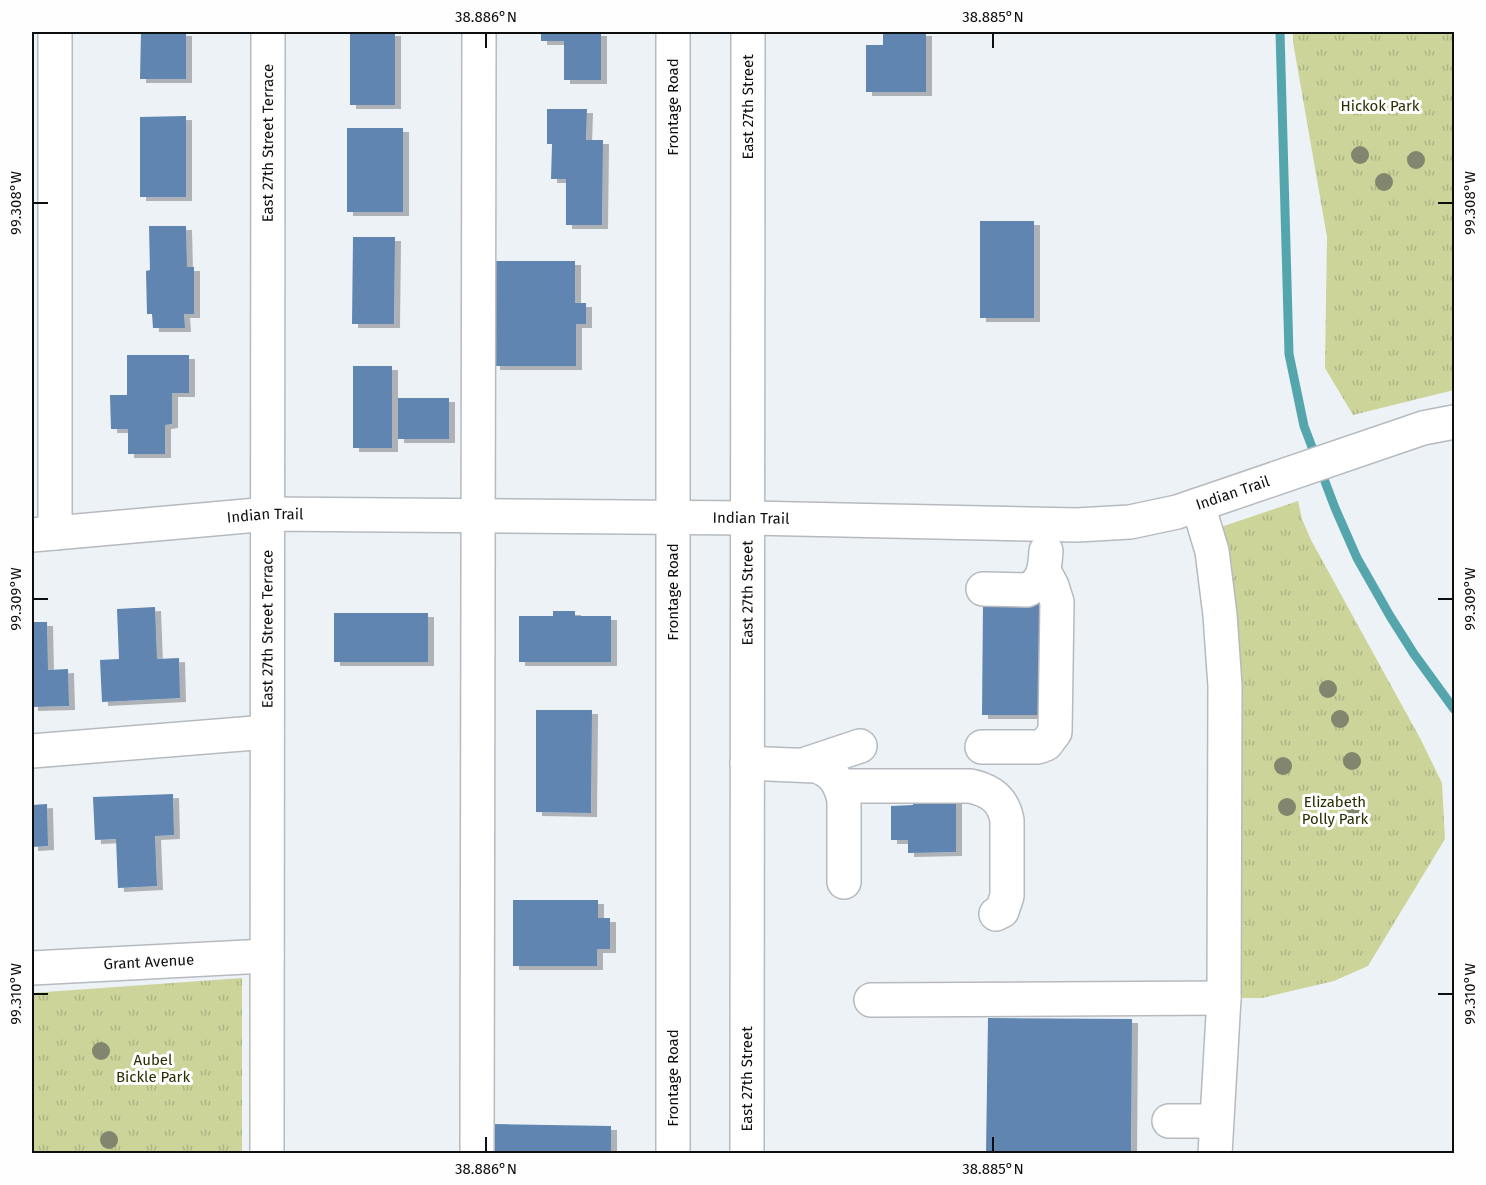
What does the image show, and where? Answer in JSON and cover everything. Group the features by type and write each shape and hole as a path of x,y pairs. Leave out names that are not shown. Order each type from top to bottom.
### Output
{"street":[{"path":"43,534 55,32"},
{"name":"East 27th Street Terrace","path":"267,1154 268,32"},
{"path":"477,1154 479,32"},
{"name":"Frontage Road","path":"673,1154 674,32"},
{"name":"East 27th Street","path":"747,1154 748,32"},
{"name":"Indian Trail","path":"43,534 268,514 747,518 1049,525 1130,522 1177,512 1423,429 1455,422"},
{"path":"1198,505 1212,551 1220,615 1225,686 1224,998 1215,1121 1215,1154"},
{"path":"983,589 1027,590 1038,584 1044,571 1049,525"},
{"path":"982,747 1038,747 1046,744 1055,732 1056,602 1052,586 1044,571"},
{"path":"32,751 267,732"},
{"path":"803,765 860,746"},
{"path":"747,763 803,765 827,770 836,778 844,800 844,882"},
{"path":"840,786 970,786 985,790 998,799 1007,819 1007,896 1002,910 996,914"},
{"name":"Grant Avenue","path":"32,968 267,956"},
{"path":"871,1000 1224,998"},
{"path":"1169,1121 1215,1121"}],"green space":[{"name":"Hickok Park","path":"1293,32 1454,32 1454,390 1353,415 1325,368 1327,237"},
{"name":"Elizabeth Polly Park","path":"1298,501 1302,519 1311,540 1421,740 1442,783 1445,839 1368,966 1334,981 1262,998 1224,998 1206,532"},
{"name":"Aubel Bickle Park","path":"242,978 242,1153 32,1153 32,993"}],"building":[{"path":"141,32 186,32 186,79 140,79"},
{"path":"350,32 395,32 395,105 350,105"},
{"path":"541,32 601,32 601,80 564,80 564,41 541,41"},
{"path":"883,32 926,32 926,92 866,92 866,45 883,45"},
{"path":"547,109 587,109 586,140 603,140 602,225 566,225 566,179 551,179 552,144 547,144"},
{"path":"186,116 186,197 140,197 140,117"},
{"path":"347,128 403,128 403,212 347,212"},
{"path":"980,221 1034,221 1034,318 980,318"},
{"path":"149,226 186,226 187,267 194,267 194,314 184,314 185,328 153,328 152,314 147,314 146,271 150,270"},
{"path":"353,237 395,237 394,324 352,324"},
{"path":"493,261 575,261 575,303 586,303 586,324 576,324 576,366 494,366"},
{"path":"127,355 189,355 189,393 172,393 172,424 165,425 165,454 128,454 128,429 111,429 110,395 127,395"},
{"path":"353,366 392,366 392,448 353,448"},
{"path":"398,398 449,398 449,439 398,439"},
{"path":"983,603 1048,603 1047,715 982,715"},
{"path":"155,607 157,659 179,658 180,698 102,702 100,660 119,659 117,609"},
{"path":"553,611 575,611 575,616 611,616 611,662 519,662 519,616 553,616"},
{"path":"334,613 428,613 428,662 334,662"},
{"path":"32,622 47,622 48,670 68,669 69,706 32,707"},
{"path":"536,710 592,710 591,813 536,812"},
{"path":"173,794 174,835 155,836 157,886 118,888 116,839 95,840 93,797"},
{"path":"913,794 956,798 956,852 908,853 908,840 891,840 891,806 913,805"},
{"path":"47,804 48,846 32,847 32,805"},
{"path":"513,900 598,900 598,918 610,918 610,949 597,949 597,966 513,966"},
{"path":"988,1018 1132,1019 1131,1154 986,1154"},
{"path":"493,1124 611,1126 611,1154 493,1154"}],"waterway":[{"path":"1280,32 1289,354 1304,426 1357,558 1414,654 1454,709"}]}
